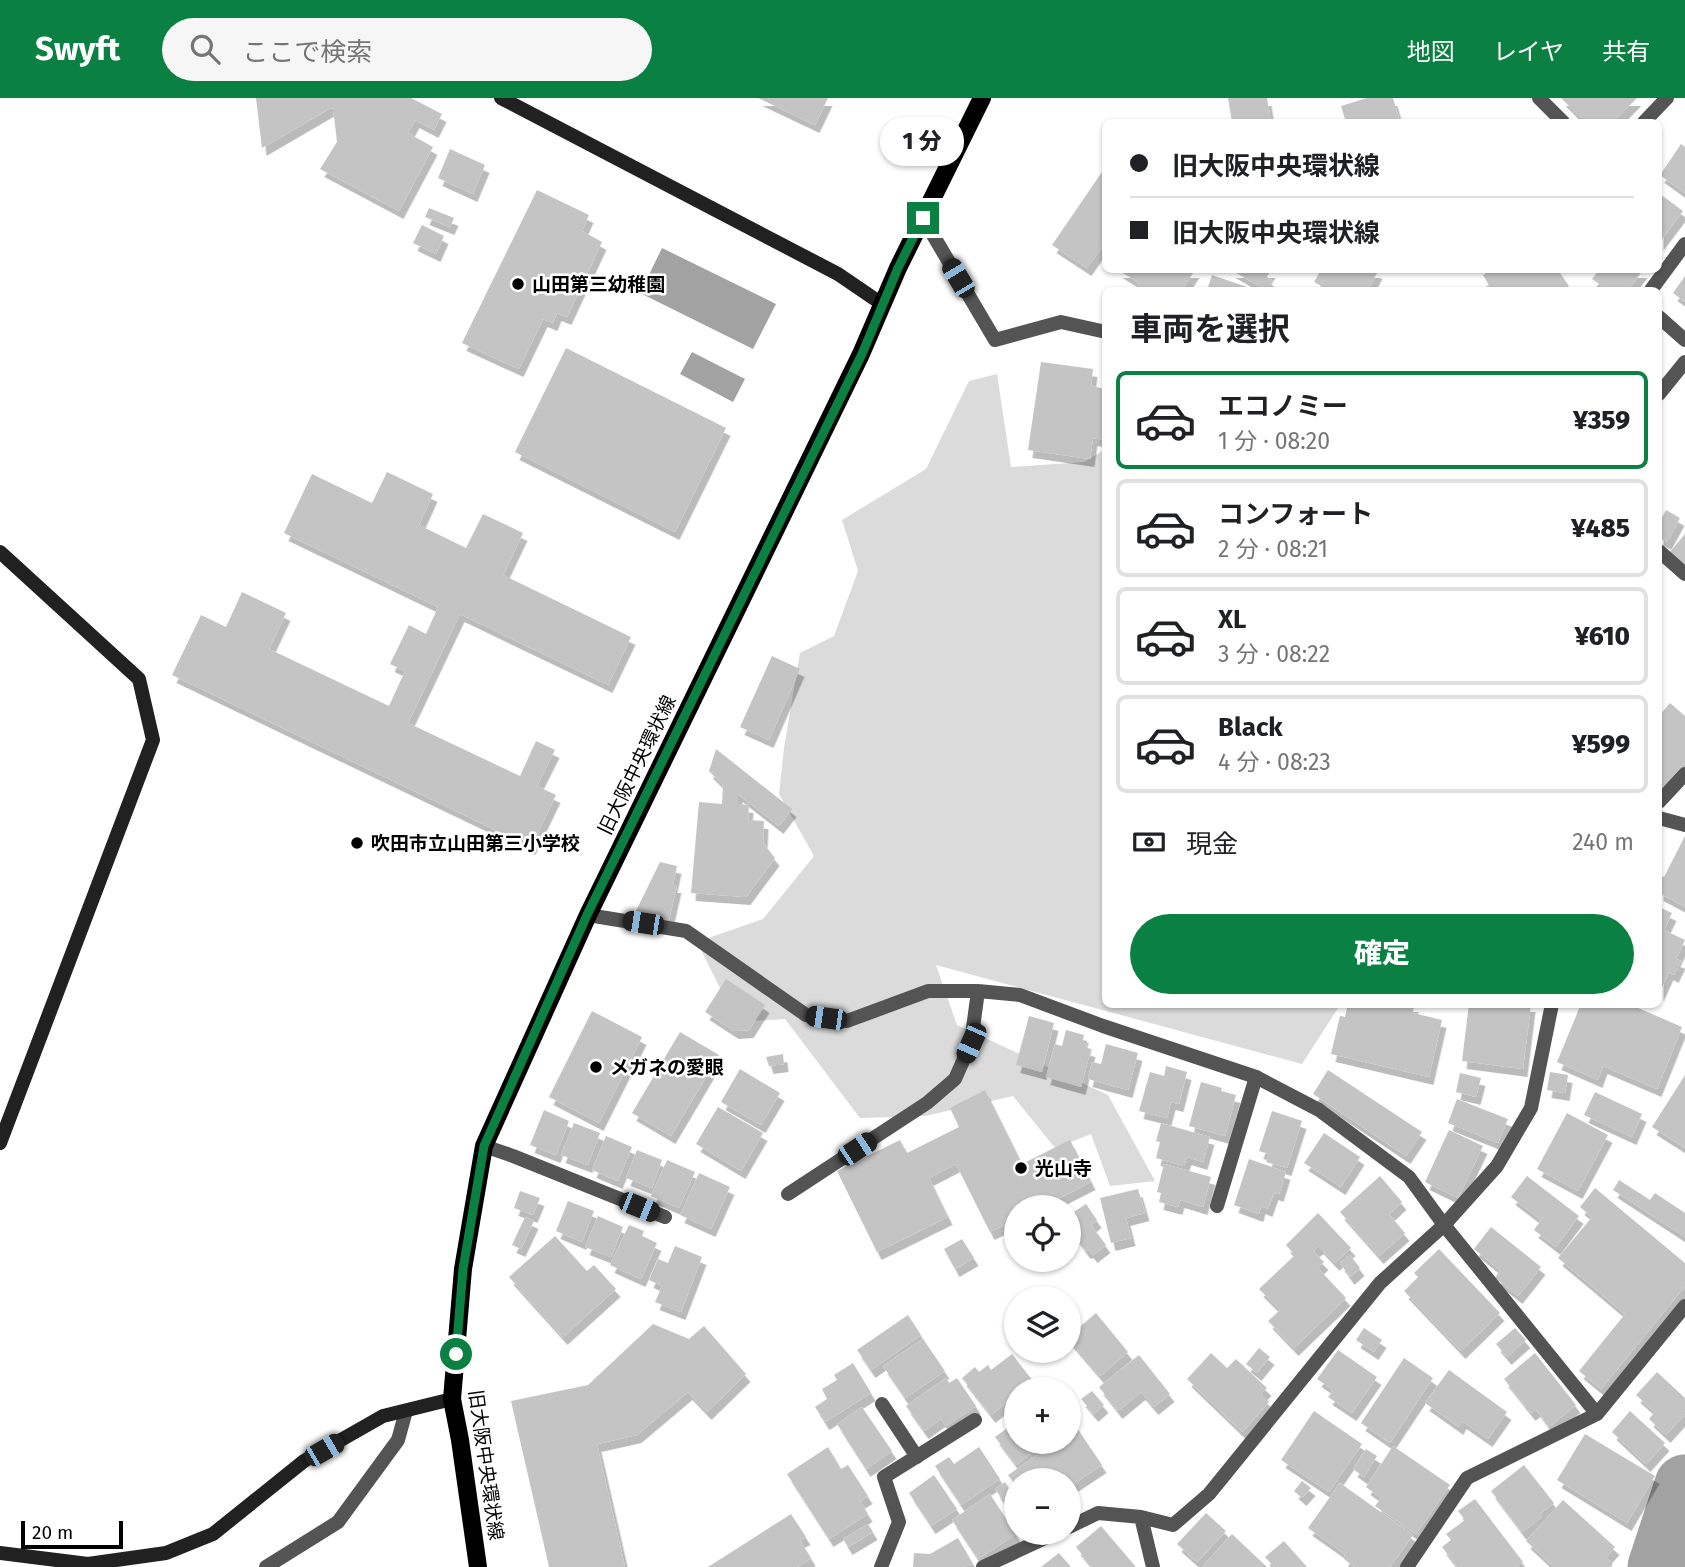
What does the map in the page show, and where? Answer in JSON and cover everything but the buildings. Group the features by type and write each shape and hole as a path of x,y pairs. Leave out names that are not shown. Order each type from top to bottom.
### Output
{"main road":[{"name":"旧大阪中央環状線","path":"478,1567 452,1399 463,1269 484,1146 587,915 862,354 898,268 982,98"}],"street":[{"path":"501,98 838,274 882,304"},
{"path":"1539,98 1560,119"},
{"path":"1647,119 1667,98"},
{"path":"923,218 995,340 1060,322 1102,331"},
{"path":"1653,287 1685,243"},
{"path":"1662,320 1685,340"},
{"path":"1662,390 1685,362"},
{"path":"0,552 139,679 153,740 3,1127 0,1143"},
{"path":"1662,554 1685,574"},
{"path":"1662,799 1685,774"},
{"path":"1662,819 1685,825"},
{"path":"587,915 686,931 806,1015 847,1021 928,991 978,991 1020,995 1256,1077 1319,1110 1409,1177 1444,1225 1597,1414"},
{"path":"788,1194 927,1103 955,1079 971,1043 978,991"},
{"path":"1081,1521 1098,1513 1141,1517 1173,1525 1209,1494 1380,1283 1444,1225 1497,1166 1531,1108 1551,1008"},
{"path":"1217,1206 1256,1077"},
{"path":"484,1146 665,1217"},
{"path":"1407,1567 1467,1478 1597,1414 1685,1306"},
{"path":"0,1553 88,1564 166,1553 213,1534 304,1461 383,1416 452,1399"},
{"path":"882,1404 917,1457"},
{"path":"266,1567 338,1522 398,1440 406,1411"},
{"path":"881,1567 899,1522 884,1478 975,1420"},
{"path":"1141,1517 1153,1567"},
{"path":"983,1567 1030,1545"}],"shaded area":[{"path":"662,248 776,304 753,349 640,293"},
{"path":"692,352 745,379 733,402 680,374"},
{"path":"997,374 1011,467 1084,462 1102,451 1102,1008 1338,1008 1302,1064 936,965 957,1025 1108,1095 1155,1181 1110,1186 1091,1134 1055,1148 1013,1096 925,1116 860,1118 785,1019 737,1022 697,942 763,919 814,856 779,794 800,653 834,636 858,571 842,520 926,469 969,381"}],"waterway":[{"path":"1658,1567 1685,1485"}],"place":[{"name":"山田第三幼稚園","path":"518,284"},
{"name":"吹田市立山田第三小学校","path":"357,843"},
{"name":"メガネの愛眼","path":"596,1067"},
{"name":"光山寺","path":"1021,1168"}],"route":[{"path":"456,1354 463,1269 484,1146 587,915 862,354 898,268 923,218"}]}
